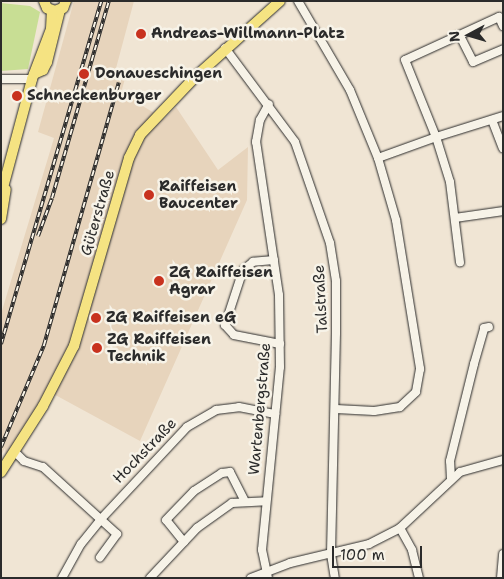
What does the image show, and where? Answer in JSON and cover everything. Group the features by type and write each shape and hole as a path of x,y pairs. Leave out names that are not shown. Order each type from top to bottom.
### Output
{"main road":[{"path":"1,196 4,178 33,77 56,11 66,1"},
{"name":"Güterstraße","path":"1,472 52,390 74,346 133,148 163,108 226,48 280,1"},
{"path":"43,2 56,11"},
{"path":"1,219 6,199 4,178"}],"street":[{"path":"298,1 350,90 378,158 396,220 408,280 419,381 410,401 400,407 374,411 336,409"},
{"path":"460,262 450,182 436,137 405,60 499,17 503,26"},
{"path":"460,36 473,62 503,49"},
{"name":"Talstraße","path":"226,48 269,104 298,150 330,243 336,282 336,409 331,554 335,578"},
{"path":"1,79 33,77"},
{"name":"Wartenbergstraße","path":"266,574 262,550 280,344 274,260 256,142 260,120 269,104"},
{"path":"378,158 503,116"},
{"path":"492,120 503,148"},
{"path":"456,218 503,211"},
{"path":"274,260 253,262 243,270 225,325 234,335 280,344"},
{"path":"451,479 450,461 484,328 489,327"},
{"name":"Hochstraße","path":"62,578 81,544 101,519 165,447 200,418 216,410 239,407 275,414"},
{"path":"14,450 24,461 43,467 101,519 117,538 100,557"},
{"path":"250,578 369,544 400,528 451,479 474,466 503,460"},
{"path":"184,542 166,520 194,491 222,474 230,472 244,500"},
{"path":"150,578 184,542 217,514 244,500 266,501"},
{"path":"400,528 412,550 419,578"},
{"path":"501,578 503,554"}],"shaded area":[{"path":"74,1 134,1 115,72 126,75 121,93 141,99 141,105 164,119 176,107 218,170 248,147 247,200 140,441 48,391 6,457 5,448 1,455 1,314 54,138 38,132"}],"green space":[{"path":"1,3 30,6 40,12 28,69 1,71"}],"railway":[{"path":"1,344 101,1"},
{"path":"38,236 52,198 109,1"},
{"path":"1,447 44,345 119,82"}],"place":[{"name":"Andreas-Willmann-Platz","path":"141,34"},
{"name":"Donaueschingen","path":"84,74"},
{"name":"Schneckenburger","path":"17,96"},
{"name":"Raiffeisen Baucenter","path":"149,195"},
{"name":"ZG Raiffeisen Agrar","path":"159,281"},
{"name":"ZG Raiffeisen eG","path":"96,318"},
{"name":"ZG Raiffeisen Technik","path":"97,348"}]}
